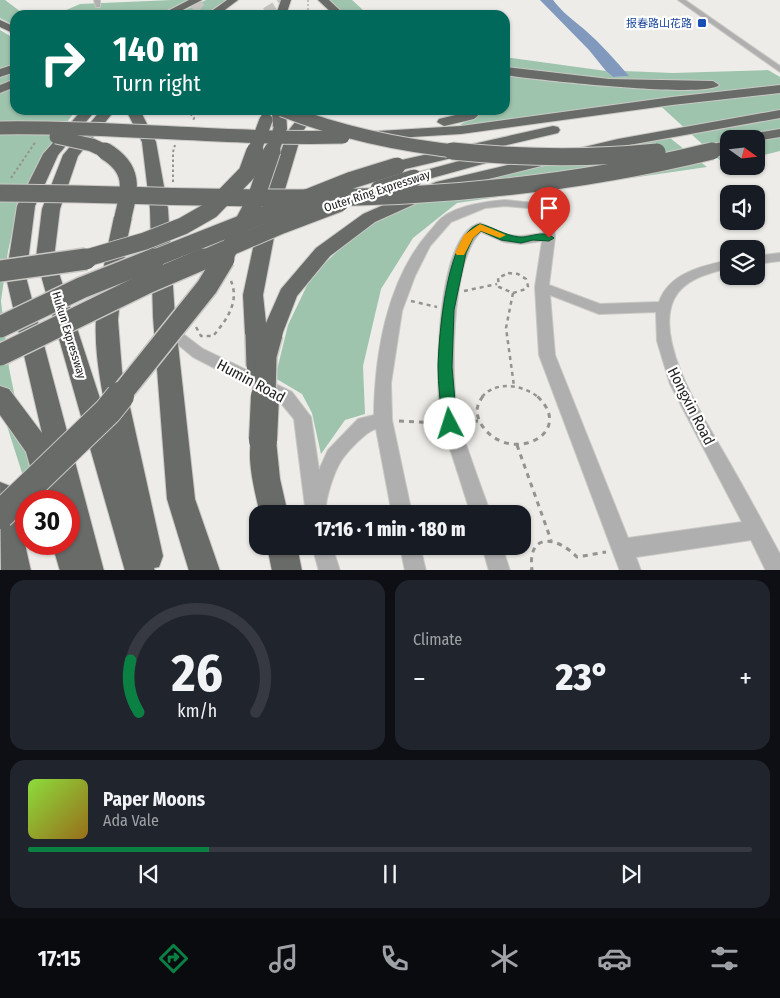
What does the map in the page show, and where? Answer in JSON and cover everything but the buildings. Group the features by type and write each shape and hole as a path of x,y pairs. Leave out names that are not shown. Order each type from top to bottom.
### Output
{"highway":[{"path":"208,10 217,0"},
{"path":"323,0 334,10"},
{"path":"221,10 238,2"},
{"path":"510,72 586,82 646,85 780,84"},
{"path":"0,128 40,126 247,137 355,136 461,130 672,101 780,89"},
{"name":"Outer Ring Expressway","path":"0,326 81,288 352,180 397,166 502,141 653,111 780,98"},
{"name":"Outer Ring Expressway","path":"0,355 148,283 282,225 370,192 477,160 638,126 780,110"},
{"path":"87,115 50,154 26,206 16,277 89,570"},
{"name":"Hukun Expressway","path":"88,115 51,209 45,258 140,570"},
{"path":"136,115 149,142 159,209 165,328 182,499 205,570"},
{"path":"272,505 266,479 259,413 256,334 252,295 272,206 295,131 308,115"},
{"path":"355,136 415,130 470,115"},
{"path":"275,116 406,145 506,156 579,157 634,154 720,142"},
{"path":"0,271 83,260 145,241 183,226 211,210 247,173 275,116"},
{"path":"0,515 108,411 207,287 238,235 255,201 275,116"},
{"path":"263,440 266,356 272,334 288,294 323,252 369,218 442,184 618,143 780,127"},
{"path":"765,132 780,127"},
{"path":"765,134 780,127"},
{"path":"0,138 33,135 56,137 89,144 110,153 126,170 129,187 117,245 107,320 110,371 151,570"},
{"path":"3,188 233,198 327,198 403,195 486,190 563,181 720,149"},
{"path":"0,396 38,448 51,490"},
{"path":"0,495 16,570"},
{"path":"70,555 75,570"},
{"path":"284,555 288,570"}],"street":[{"path":"681,0 780,70"},
{"path":"400,505 383,420 384,383 395,311 400,298 424,245 447,219 483,204 530,205 548,214 549,238 542,287 547,354 631,570"},
{"path":"478,505 450,424 445,367 448,310 460,253 468,237 480,227 504,238 521,240 533,237 549,238"},
{"path":"765,259 780,257"},
{"name":"Hongxin Road","path":"720,266 688,277 673,290 664,308 662,330 666,355 678,384 778,570"},
{"path":"542,287 599,309 664,308"},
{"name":"Humin Road","path":"165,328 198,353 286,397 302,417 315,505"},
{"path":"317,505 334,456 364,424 383,420"},
{"path":"622,549 756,530"},
{"path":"325,555 330,570"},
{"path":"412,555 416,570"},
{"path":"495,555 500,570"}],"path":[{"path":"51,116 64,115"},
{"path":"3,188 19,169 38,135"},
{"path":"512,273 522,276 527,282 526,289 513,293 503,290 497,284 498,278 504,274 512,273"},
{"path":"453,293 497,284"},
{"path":"513,293 507,311 505,334 514,386"},
{"path":"400,298 448,310"},
{"path":"514,386 536,394 544,402 549,412 550,422 547,431 540,439 530,444 517,445 493,438 484,430 478,420 476,411 478,402 483,394 492,388 514,386"},
{"path":"383,420 450,424"},
{"path":"517,445 551,540"},
{"path":"530,570 532,570 531,556 533,550 538,544 551,540 566,545 577,557 622,549"}],"green space":[{"path":"0,0 5,0 18,10 10,10 10,23 0,18"},
{"path":"188,0 167,10 66,10 80,4"},
{"path":"206,0 226,0 211,10 185,10"},
{"path":"328,0 352,0 363,10 338,10"},
{"path":"0,30 10,36 10,115 72,115 53,141 20,198 8,251 1,301 9,368 34,490 27,490 0,404"},
{"path":"510,58 606,71 613,77 628,76 624,71 673,73 768,70 780,77 780,151 765,155 765,130 720,130 720,160 654,100 458,126 477,115 510,115 510,74 595,86 642,88 510,69"},
{"path":"670,138 707,167 457,203 413,238 381,289 363,366 365,414 345,420 321,454 312,413 302,394 275,378 288,325 312,275 356,234 395,210 464,182 610,148"}],"water":[{"path":"540,0 553,0 597,41 629,76 613,77"}],"tunnel":[{"path":"193,9 201,0"},
{"path":"271,10 287,0"}],"slow traffic":[{"path":"460,253 468,237 480,227 500,235"}],"place":[{"name":"报春路山花路","path":"702,23"}],"route":[{"path":"450,424 445,367 448,310 460,253 468,237 480,227 493,231 504,238 521,240 533,237 549,238"}]}
